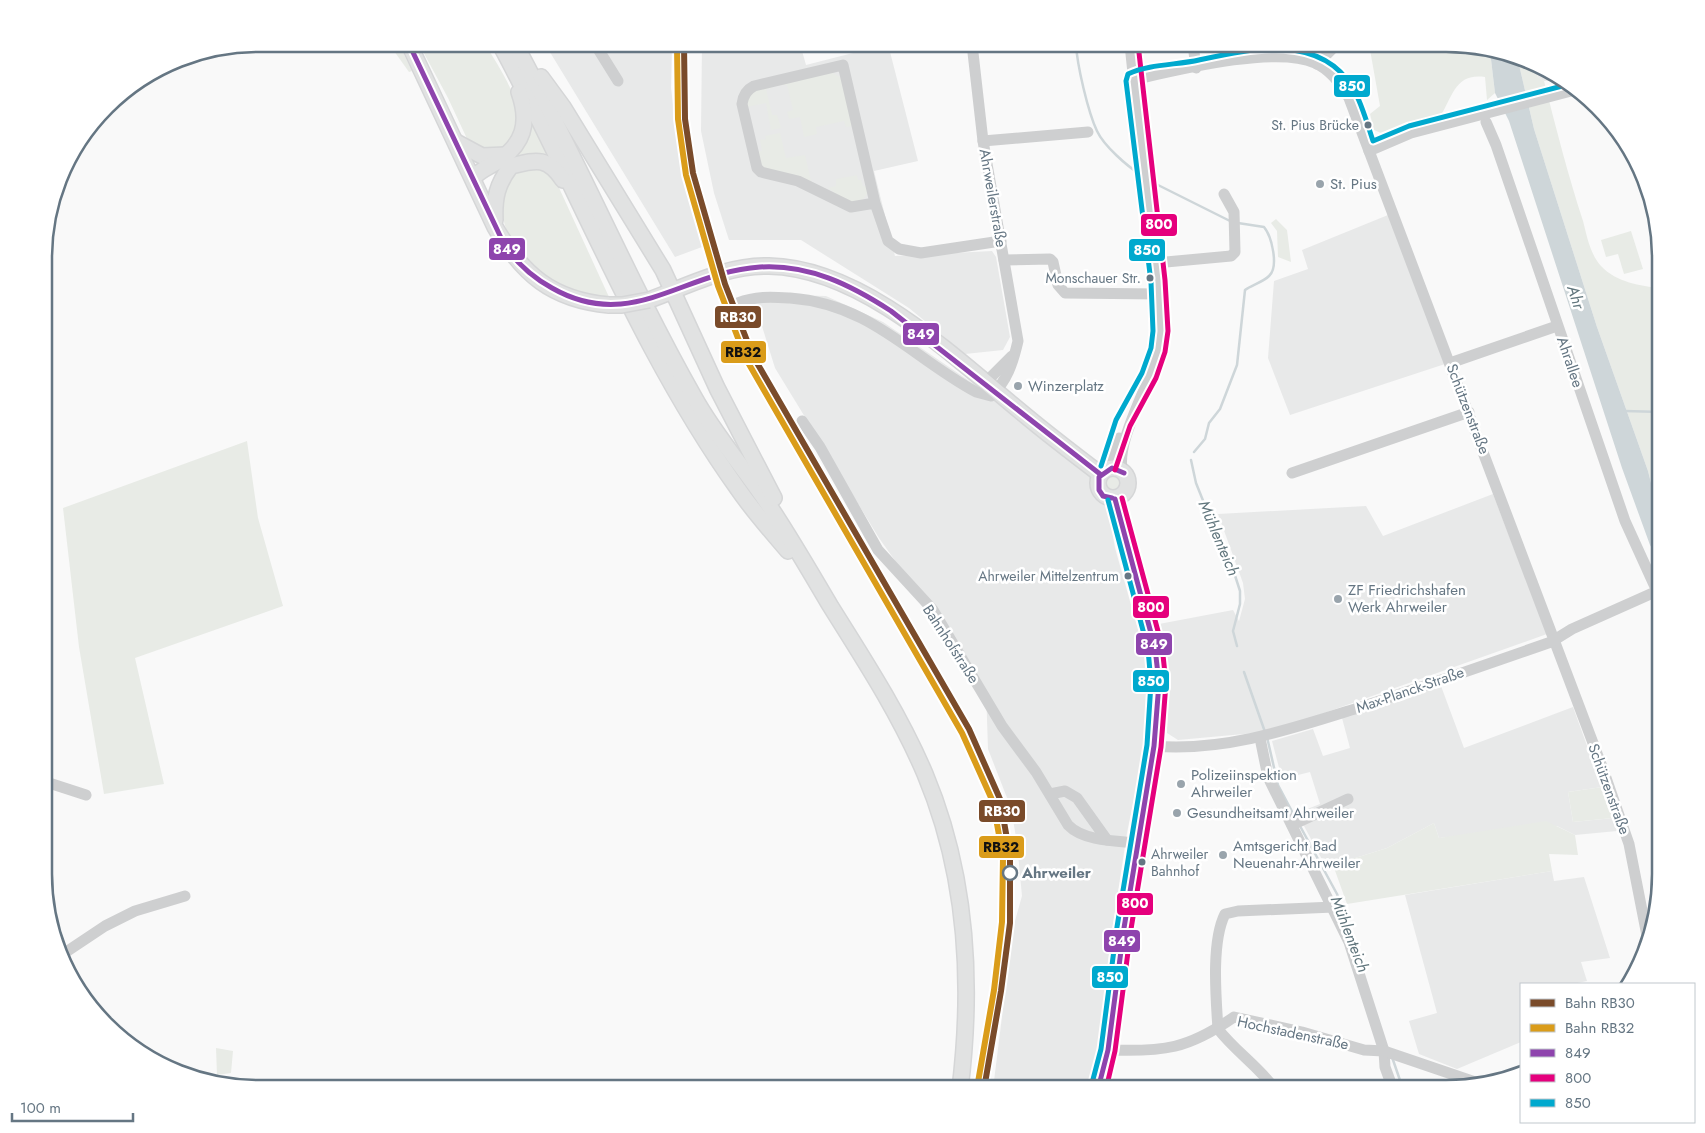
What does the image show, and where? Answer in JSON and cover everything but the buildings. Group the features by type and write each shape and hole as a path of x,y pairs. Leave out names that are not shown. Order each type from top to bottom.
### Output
{"main road":[{"path":"413,52 495,227 519,264 535,277 572,298 609,304 635,304 705,278 735,270 768,266 798,269 851,287 900,317 992,387 1110,471 1128,479 1124,494 1115,499 1105,497 1099,489 1110,471"},
{"path":"495,227 494,201 513,150 520,139 524,117 510,52"},
{"path":"512,52 585,212 650,344 708,444 739,490 828,601"},
{"path":"513,52 555,122 630,276 695,400 765,499 828,601 899,719 926,775 944,826 957,880 967,969 966,1014 961,1080"},
{"path":"514,52 563,107 663,270 674,290 717,388 828,601"},
{"path":"456,142 482,156 509,160 541,161 554,167 585,212"},
{"path":"473,178 479,171 509,160"},
{"path":"1100,1080 1108,1050 1137,843 1154,746 1159,683 1155,648 1115,499"}],"street":[{"path":"601,52 618,81"},
{"name":"Ahrweilerstraße","path":"973,52 983,141 1018,341 1016,350 992,387"},
{"path":"1110,471 1123,451 1127,425 1149,376 1158,350 1161,331 1156,263 1131,52"},
{"path":"1194,52 1196,68"},
{"path":"1318,64 1329,52"},
{"name":"Schützenstraße","path":"1133,80 1252,58 1273,57 1296,58 1318,64 1342,85 1469,412 1629,844 1645,927"},
{"path":"875,203 851,206 798,181 760,172 757,168 742,104 748,89 844,65 875,203 888,241 899,249 921,253 1001,241"},
{"path":"1369,151 1411,133 1568,92"},
{"name":"Ahrallee","path":"1486,122 1496,145 1625,521 1652,582"},
{"path":"983,141 1088,132"},
{"path":"1156,263 1231,256 1237,247 1234,221 1224,194"},
{"path":"1004,260 1050,259 1054,262 1058,285 1065,293 1159,294"},
{"path":"738,302 758,296 810,300 849,312 871,322 976,392 991,396 992,387"},
{"path":"1450,363 1557,326"},
{"path":"1292,473 1469,412"},
{"name":"Bahnhofstraße","path":"802,421 820,447 878,550 933,610 1002,726 1074,832 1107,840 1137,843"},
{"name":"Max-Planck-Straße","path":"1154,746 1179,749 1264,737 1436,682 1555,640 1572,629 1652,598"},
{"path":"1264,737 1268,777 1296,823 1349,942 1388,1052 1385,1067 1390,1080"},
{"path":"52,784 86,795"},
{"path":"1050,794 1066,791 1076,798 1107,840"},
{"path":"1296,823 1348,799"},
{"path":"67,951 105,926 135,911 185,896"},
{"path":"1268,1080 1262,1071 1230,1045 1218,1029 1217,958 1220,929 1225,914 1238,911 1334,907"},
{"name":"Hochstadenstraße","path":"1108,1050 1138,1052 1175,1048 1218,1029 1234,1017 1302,1032 1364,1050 1388,1052 1466,1080"}],"shaded area":[{"path":"395,52 403,52 412,71 409,72"},
{"path":"423,52 490,52 506,79 516,106 517,131 511,143 501,150 490,151 469,143"},
{"path":"550,52 672,52 671,88 676,129 684,178 702,247 675,257"},
{"path":"702,52 802,52 806,65 857,52 890,52 918,161 874,171 895,256 992,251 996,257 1010,337 1003,350 965,354 909,308 801,240 729,240 714,193 701,131"},
{"path":"1370,52 1447,52 1491,57 1495,93 1487,100 1485,77 1467,79 1456,88 1440,117 1381,133 1374,130 1370,114 1380,106"},
{"path":"1519,65 1537,73 1538,77 1544,81 1572,186 1588,239 1597,261 1607,272 1621,280 1652,287 1652,487 1597,327 1534,129"},
{"path":"831,72 843,79 853,126 846,127 844,121 816,127 817,134 804,137 800,117 789,119 787,112 793,110 787,85 782,85 781,83"},
{"path":"1537,73 1551,81 1544,81 1538,77"},
{"path":"771,86 772,88 766,89 772,115 777,115 781,128 771,130 766,103 746,107 747,99 756,90"},
{"path":"529,109 556,163 512,160"},
{"path":"780,133 786,158 805,155 811,181 766,170 761,167 757,152 762,151 760,140 766,139 765,136"},
{"path":"519,167 544,169 555,179 609,297 579,292 561,285 534,266 512,241 505,227 502,212 508,180"},
{"path":"857,175 858,180 861,180 863,186 867,186 868,189 866,196 861,201 846,200 828,188 836,186 836,179"},
{"path":"1388,215 1445,364 1290,415 1268,358 1274,281 1308,269 1302,250"},
{"path":"1276,219 1287,230 1291,262 1278,257 1277,231 1271,223"},
{"path":"1631,231 1643,269 1624,274 1618,254 1606,257 1601,240"},
{"path":"752,294 826,296 883,322 1009,408 1090,477 1108,507 1115,548 1144,651 1148,684 1146,738 1127,833 1110,944 1102,1027 1093,1080 994,1080 1013,928 1022,896 1017,843 1011,808 988,749 986,689 879,538 775,368"},
{"path":"247,441 258,518 283,606 135,658 164,784 104,794 79,647 63,508"},
{"path":"1113,472 1122,475 1125,484 1122,493 1113,496 1104,493 1101,484 1104,475"},
{"path":"1493,494 1547,634 1296,723 1255,733 1178,740 1167,733 1169,676 1159,624 1233,610 1239,621 1245,599 1243,583 1218,514 1366,506 1383,536"},
{"path":"1441,686 1464,748 1573,707 1602,787 1568,792 1573,822 1613,818 1617,831 1575,835 1557,826 1439,838 1434,823 1387,848 1333,865 1325,865 1297,813 1320,804 1310,772 1282,779 1272,741 1313,729 1323,756 1350,748 1342,718"},
{"path":"1602,787 1613,818 1573,822 1568,792"},
{"path":"1546,821 1575,835 1578,855 1549,854 1552,871 1347,904 1333,865 1387,848 1434,823 1439,838"},
{"path":"1552,871 1554,881 1584,877 1610,958 1581,962 1587,981 1578,983 1520,983 1520,1042 1457,1069 1419,1054 1409,1021 1437,1013 1405,895"},
{"path":"216,1048 233,1051 231,1073 217,1075"}],"water":[{"name":"Ahr","path":"1491,57 1519,65 1534,129 1597,327 1648,471 1652,487 1652,549 1622,468 1509,121 1495,93"}],"waterway":[{"name":"Mühlenteich","path":"1077,52 1090,112 1100,137 1116,155 1141,175"},
{"name":"Mühlenteich","path":"1150,181 1230,221"},
{"name":"Mühlenteich","path":"1194,452 1205,439 1209,423 1220,409 1237,365 1245,290 1267,278 1274,266 1272,245 1264,227 1238,223"},
{"path":"1625,411 1652,412"},
{"name":"Mühlenteich","path":"1191,460 1196,483 1218,538 1231,563 1240,591 1240,604 1233,631 1237,646"},
{"name":"Mühlenteich","path":"1244,672 1265,732"},
{"name":"Mühlenteich","path":"1267,737 1278,785 1296,819"},
{"name":"Mühlenteich","path":"1300,826 1337,894 1353,938"},
{"name":"Mühlenteich","path":"1392,1057 1400,1080"}],"rail line":[{"name":"RB32","path":"677,52 678,119 686,175 718,286 746,359 962,733 993,802 1003,857 1002,922 994,990 978,1080"},
{"name":"RB30","path":"684,52 685,119 693,173 725,284 753,356 969,729 1000,799 1010,856 1010,923 1001,991 986,1080"}],"transit line":[{"name":"849","path":"413,52 503,242 519,262 545,284 580,300 607,304 632,302 732,271 760,267 796,269 829,278 861,293 891,311 1100,474"},
{"name":"800","path":"1115,470 1130,426 1156,378 1165,352 1168,331 1165,280 1139,52"},
{"name":"850","path":"1101,466 1116,420 1142,373 1151,348 1153,331 1151,282 1126,81 1128,74 1154,66 1190,62 1240,52"},
{"name":"850","path":"1303,52 1322,59 1339,71 1353,88 1362,107 1373,141 1409,126 1560,87"},
{"name":"849","path":"1112,498 1103,496 1099,490 1099,477 1112,468 1124,473"},
{"name":"800","path":"1108,1080 1115,1051 1131,929 1161,747 1166,683 1162,646 1122,498"},
{"name":"849","path":"1100,1080 1108,1050 1124,928 1154,746 1159,683 1155,648 1115,499"},
{"name":"850","path":"1093,1080 1101,1049 1117,927 1147,745 1151,683 1148,649 1108,500"}],"place":[{"name":"St. Pius Brücke","path":"1368,125"},
{"name":"St. Pius","path":"1320,184"},
{"name":"Monschauer Str.","path":"1150,278"},
{"name":"Winzerplatz","path":"1018,386"},
{"name":"Ahrweiler Mittelzentrum","path":"1128,576"},
{"name":"ZF Friedrichshafen Werk Ahrweiler","path":"1338,599"},
{"name":"Polizeiinspektion Ahrweiler","path":"1181,784"},
{"name":"Gesundheitsamt Ahrweiler","path":"1177,813"},
{"name":"Amtsgericht Bad Neuenahr-Ahrweiler","path":"1223,855"},
{"name":"Ahrweiler Bahnhof","path":"1142,862"},
{"name":"Ahrweiler","path":"1010,873"}]}
